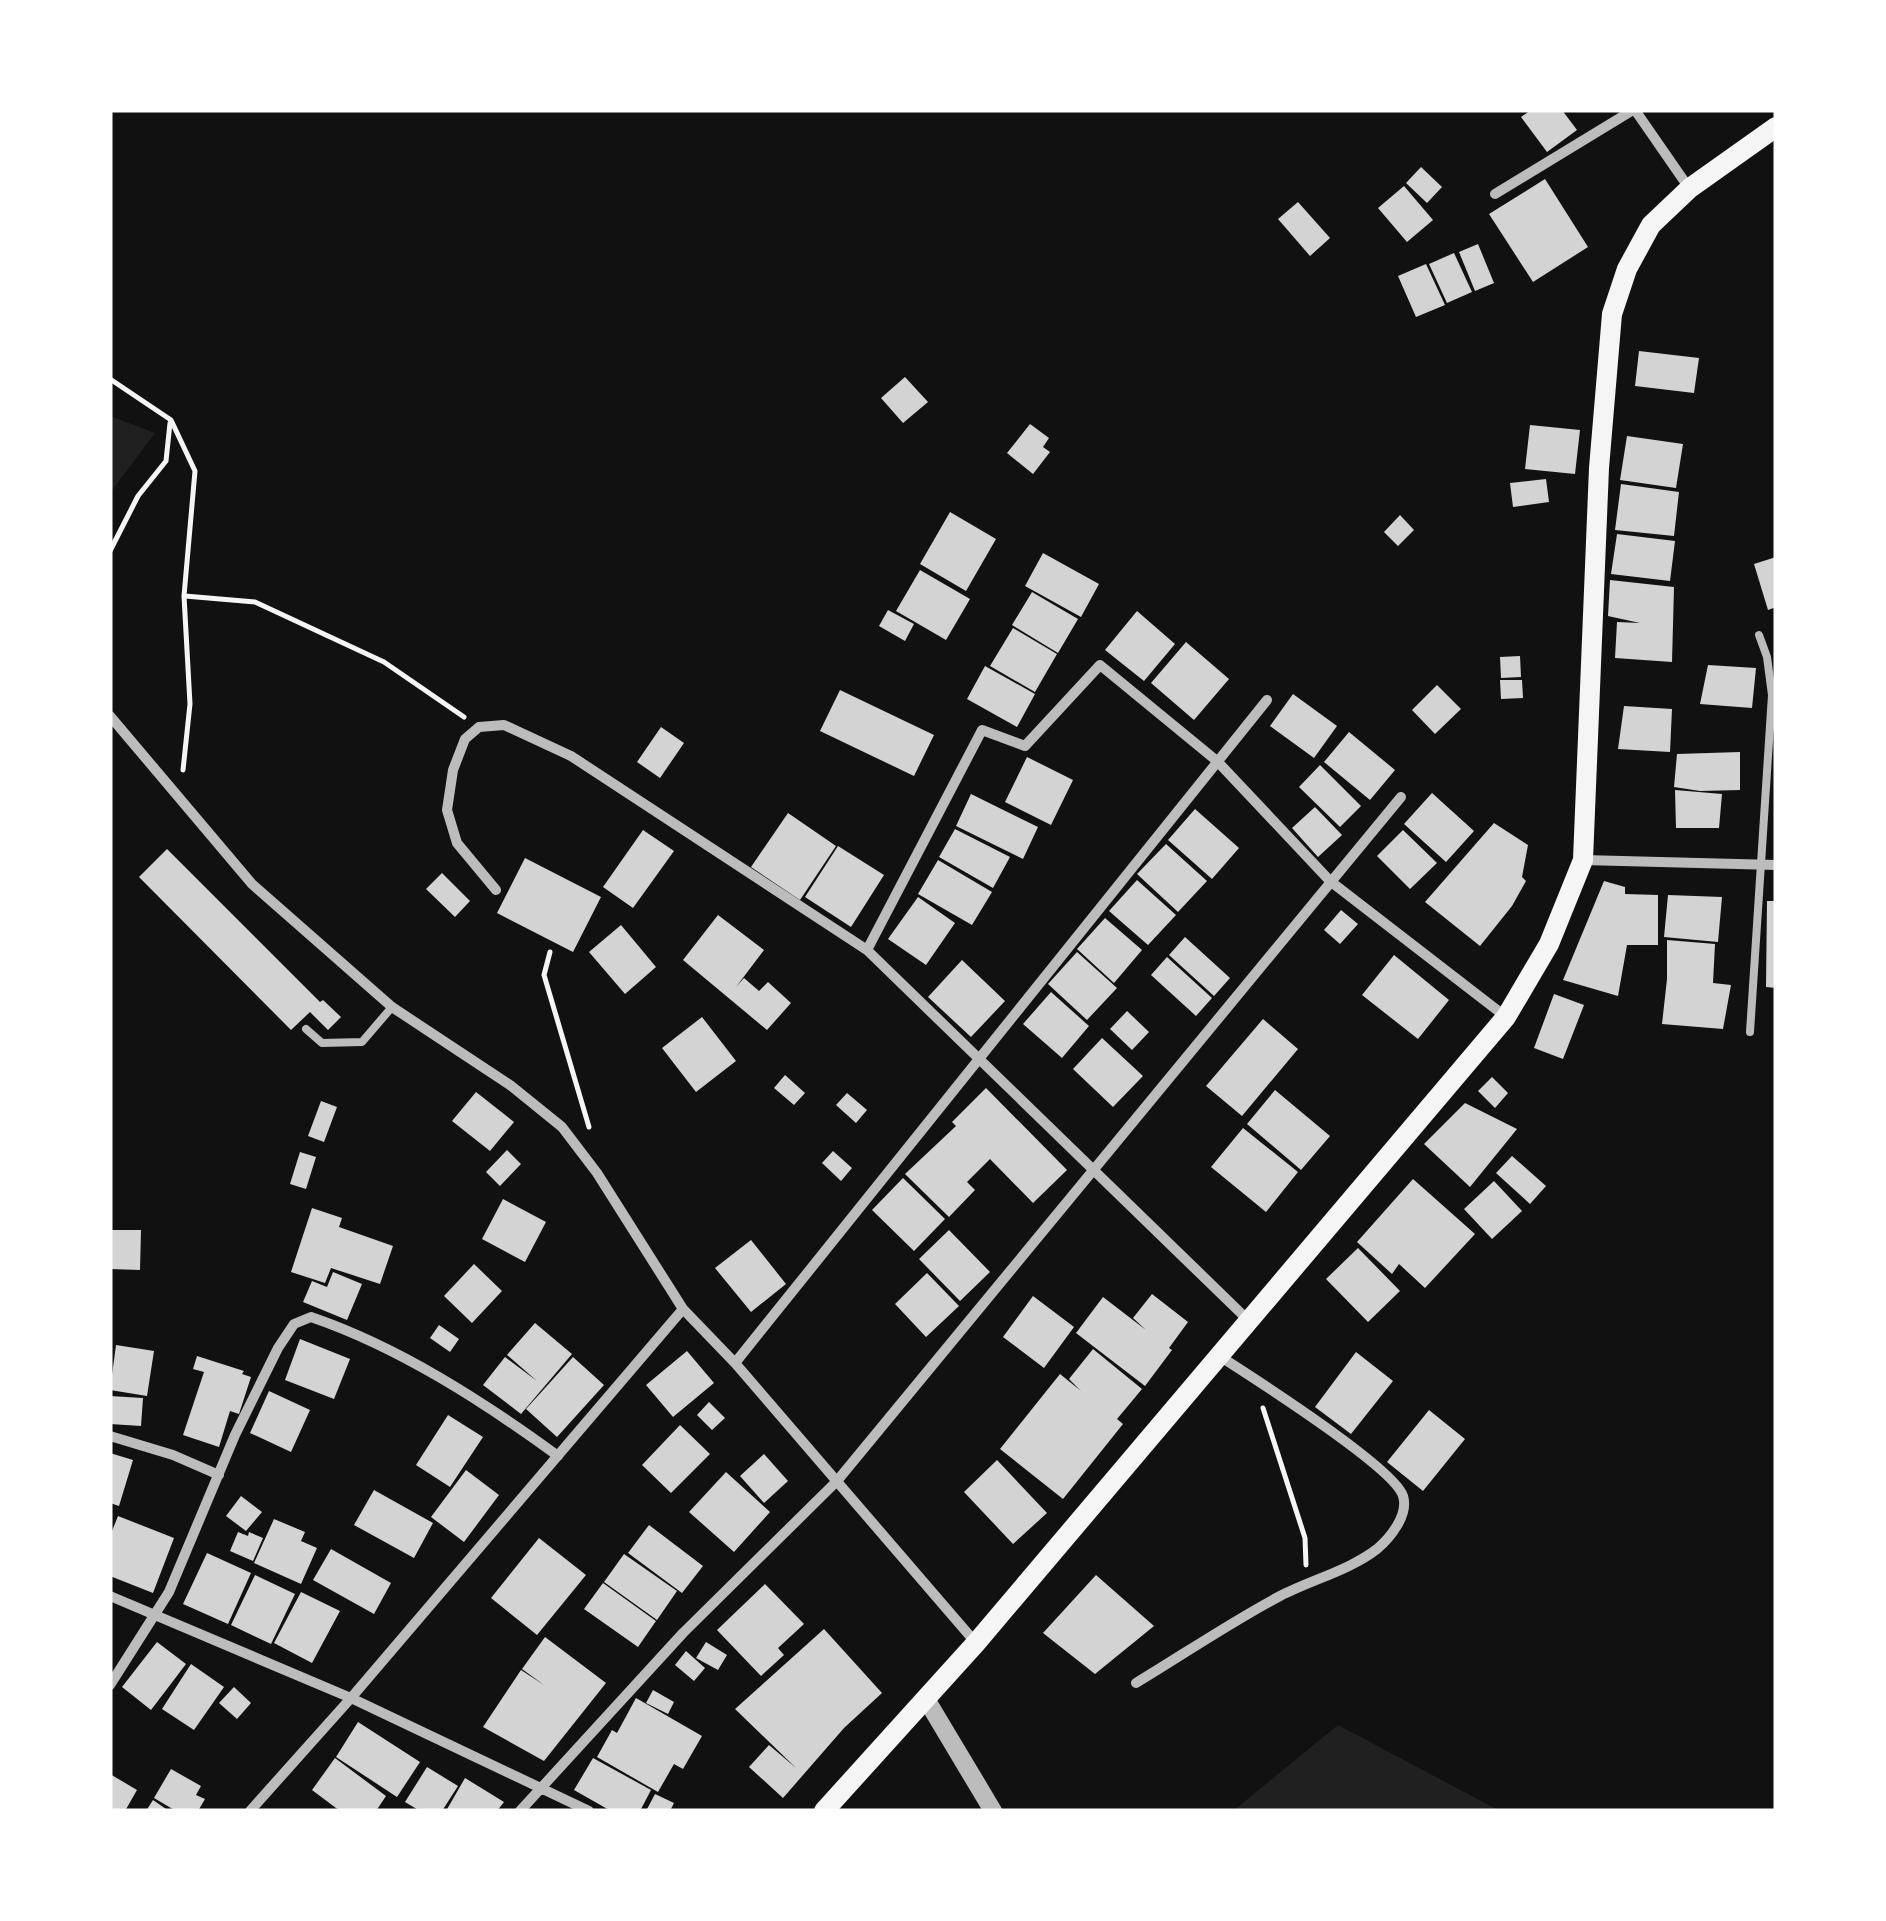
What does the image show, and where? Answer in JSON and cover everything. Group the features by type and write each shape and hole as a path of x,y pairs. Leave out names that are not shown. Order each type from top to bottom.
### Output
{"main road":[{"path":"824,1811 976,1643 1506,1017 1549,944 1583,860 1599,468 1612,314 1627,269 1650,225 1690,188 1771,132"}],"street":[{"path":"1495,194 1634,110 1690,188"},
{"path":"866,950 982,730 1025,746 1100,665 1218,761 1330,881 1506,1017"},
{"path":"734,1363 1267,700"},
{"path":"110,716 252,884 392,1006 510,1085 562,1127 597,1172 683,1309 976,1643"},
{"path":"496,890 457,843 447,810 453,770 464,739 479,727 504,725 572,756 866,950 1250,1322"},
{"path":"520,1811 684,1633 837,1481 1401,797"},
{"path":"1583,860 1776,865"},
{"path":"250,1811 683,1309"},
{"path":"110,1685 169,1592 278,1348 294,1324 310,1318 402,1358 508,1420 558,1456"},
{"path":"1136,1684 1278,1597 1372,1552 1397,1526 1403,1496 1393,1481 1357,1451 1221,1357"},
{"path":"110,1436 172,1455 219,1476"},
{"path":"110,1596 351,1698 589,1811"},
{"path":"926,1698 992,1811"}],"lane":[{"path":"1750,1032 1772,695 1767,657 1759,635"},
{"path":"306,1029 322,1043 362,1042 392,1006"}],"path":[{"path":"110,379 171,420 195,471 184,596 190,704 180,802"},
{"path":"110,551 138,496 166,460 171,420"},
{"path":"184,596 255,602 384,662 479,727"},
{"path":"550,952 544,975 588,1115 597,1172"},
{"path":"1254,1378 1305,1538 1306,1584"}],"shaded area":[{"path":"110,416 155,433 110,493"},
{"path":"1338,1725 1500,1811 1233,1811"}],"building":[{"path":"1531,110 1562,110 1577,130 1547,152 1521,117"},
{"path":"1421,167 1442,187 1427,203 1406,183"},
{"path":"1545,179 1588,247 1533,282 1489,214"},
{"path":"1404,186 1433,220 1407,242 1378,208"},
{"path":"1298,202 1330,238 1310,256 1278,219"},
{"path":"1478,244 1494,283 1475,291 1459,252"},
{"path":"1454,253 1472,292 1447,303 1429,264"},
{"path":"1426,264 1445,305 1416,317 1398,276"},
{"path":"1639,351 1699,358 1694,393 1635,386"},
{"path":"905,377 928,402 903,423 881,398"},
{"path":"1030,424 1049,438 1043,447 1050,452 1033,474 1007,453"},
{"path":"1530,425 1580,430 1575,474 1525,469"},
{"path":"1627,436 1683,444 1676,488 1620,480"},
{"path":"1546,479 1549,502 1513,507 1510,483"},
{"path":"1621,484 1679,492 1674,536 1615,530"},
{"path":"950,512 996,539 966,591 920,564"},
{"path":"1400,515 1414,530 1398,546 1384,532"},
{"path":"1617,534 1675,541 1670,581 1611,574"},
{"path":"1043,553 1099,584 1081,617 1025,586"},
{"path":"1776,557 1776,607 1768,610 1754,564"},
{"path":"920,570 970,599 946,640 896,611"},
{"path":"1610,580 1674,587 1672,662 1615,658 1617,622 1640,623 1608,616"},
{"path":"1032,592 1078,619 1058,653 1012,625"},
{"path":"888,610 914,624 905,641 879,626"},
{"path":"1137,611 1175,644 1144,681 1105,650"},
{"path":"1013,628 1057,654 1035,692 990,666"},
{"path":"1186,642 1229,679 1194,720 1151,683"},
{"path":"1520,656 1521,677 1501,678 1500,657"},
{"path":"1708,665 1756,668 1752,708 1700,704"},
{"path":"985,666 1035,694 1017,727 967,699"},
{"path":"1500,680 1522,680 1523,698 1501,699"},
{"path":"1437,685 1461,709 1435,734 1412,710"},
{"path":"840,690 934,735 914,776 820,731"},
{"path":"1293,694 1337,726 1314,758 1270,726"},
{"path":"1624,706 1672,709 1670,752 1618,749"},
{"path":"661,727 684,743 660,778 637,762"},
{"path":"1349,732 1395,770 1370,800 1324,762"},
{"path":"1740,752 1740,790 1674,787 1677,754"},
{"path":"1027,757 1073,780 1051,825 1005,802"},
{"path":"1320,765 1361,806 1340,827 1299,787"},
{"path":"1675,790 1722,794 1719,828 1676,828"},
{"path":"1432,793 1474,831 1446,862 1404,824"},
{"path":"971,794 1038,827 1023,859 956,826"},
{"path":"1315,807 1342,835 1318,857 1292,828"},
{"path":"1195,809 1239,848 1212,879 1168,840"},
{"path":"788,813 836,846 800,900 751,867"},
{"path":"1494,823 1528,845 1522,877 1526,881 1512,906 1480,946 1425,902"},
{"path":"955,829 1010,857 993,888 939,857"},
{"path":"643,830 674,851 633,908 603,887"},
{"path":"1403,830 1437,863 1410,889 1377,856"},
{"path":"1166,844 1207,881 1178,912 1137,874"},
{"path":"838,846 884,875 851,927 805,897"},
{"path":"167,849 320,1002 323,1000 341,1017 328,1030 310,1012 291,1030 139,877"},
{"path":"525,858 601,897 573,952 497,913"},
{"path":"938,860 992,892 972,925 918,894"},
{"path":"442,873 470,901 455,917 426,889"},
{"path":"1137,880 1176,915 1148,945 1109,911"},
{"path":"1604,881 1625,887 1625,894 1658,895 1658,945 1627,945 1618,996 1563,980"},
{"path":"1668,895 1722,897 1718,942 1664,937"},
{"path":"918,897 955,923 926,965 888,939"},
{"path":"1767,901 1776,901 1776,988 1766,987"},
{"path":"1341,910 1358,924 1340,944 1324,930"},
{"path":"718,915 764,950 736,987 744,978 759,991 768,982 791,1003 767,1030 683,960"},
{"path":"1105,918 1142,950 1114,983 1077,949"},
{"path":"621,925 656,967 625,994 589,952"},
{"path":"1185,937 1230,978 1214,996 1169,955"},
{"path":"1667,940 1715,944 1713,983 1731,985 1723,1029 1662,1024"},
{"path":"1077,952 1117,988 1087,1020 1048,984"},
{"path":"1394,955 1449,1000 1418,1039 1362,995"},
{"path":"1167,957 1212,998 1196,1016 1151,975"},
{"path":"962,960 1005,1001 971,1037 928,997"},
{"path":"1051,992 1089,1026 1062,1058 1023,1024"},
{"path":"1554,994 1584,1005 1563,1059 1534,1048"},
{"path":"1127,1011 1149,1032 1132,1050 1110,1029"},
{"path":"702,1017 736,1061 696,1092 662,1048"},
{"path":"1263,1019 1298,1049 1242,1116 1206,1086"},
{"path":"1102,1038 1143,1076 1113,1107 1073,1069"},
{"path":"785,1075 805,1093 794,1105 774,1088"},
{"path":"1492,1077 1508,1093 1495,1108 1478,1091"},
{"path":"986,1088 1067,1170 1033,1203 990,1159 967,1182 975,1190 949,1217 905,1174 956,1126 952,1122"},
{"path":"1275,1090 1330,1136 1301,1170 1247,1124"},
{"path":"476,1092 514,1122 490,1151 452,1121"},
{"path":"847,1093 867,1110 856,1123 836,1105"},
{"path":"321,1101 337,1107 324,1142 308,1136"},
{"path":"1465,1103 1517,1129 1470,1187 1424,1144"},
{"path":"1243,1128 1298,1172 1266,1212 1211,1167"},
{"path":"507,1150 521,1164 500,1186 486,1172"},
{"path":"833,1151 852,1168 841,1181 822,1163"},
{"path":"300,1152 316,1157 306,1189 290,1184"},
{"path":"1512,1156 1546,1186 1530,1204 1496,1173"},
{"path":"903,1178 945,1219 914,1251 872,1210"},
{"path":"1413,1179 1475,1234 1425,1288 1399,1264 1392,1274 1357,1242"},
{"path":"1494,1181 1522,1211 1492,1239 1464,1209"},
{"path":"503,1199 546,1222 525,1262 482,1239"},
{"path":"312,1208 342,1218 339,1227 393,1246 380,1284 331,1268 325,1283 291,1272"},
{"path":"110,1230 141,1230 140,1270 110,1269"},
{"path":"949,1230 990,1272 960,1301 919,1259"},
{"path":"751,1240 786,1284 751,1312 715,1268"},
{"path":"1358,1248 1400,1291 1368,1322 1326,1279"},
{"path":"474,1264 502,1291 472,1323 444,1296"},
{"path":"333,1272 362,1284 347,1320 303,1302 312,1281 327,1287"},
{"path":"927,1273 959,1306 926,1337 895,1304"},
{"path":"1152,1294 1188,1322 1145,1386 1076,1333 1103,1297 1146,1330 1133,1318"},
{"path":"1033,1296 1074,1327 1044,1368 1003,1337"},
{"path":"535,1323 572,1354 521,1414 483,1385 505,1357 537,1381 507,1355"},
{"path":"439,1325 459,1339 450,1352 430,1338"},
{"path":"300,1339 350,1359 334,1399 285,1380"},
{"path":"116,1345 154,1351 147,1396 110,1390"},
{"path":"1093,1349 1142,1389 1117,1419 1123,1424 1063,1499 1000,1449 1060,1374 1081,1391 1069,1379"},
{"path":"687,1351 714,1383 673,1417 646,1385"},
{"path":"1356,1352 1393,1381 1351,1434 1315,1407"},
{"path":"197,1356 244,1371 242,1374 251,1377 239,1414 230,1411 219,1447 183,1435 204,1372 193,1369"},
{"path":"573,1357 604,1385 557,1437 526,1409"},
{"path":"269,1391 310,1410 291,1452 250,1433"},
{"path":"110,1396 143,1398 141,1426 110,1424"},
{"path":"709,1402 725,1418 712,1430 697,1415"},
{"path":"1429,1410 1465,1439 1423,1491 1387,1462"},
{"path":"448,1415 483,1437 450,1487 416,1465"},
{"path":"680,1425 710,1454 671,1493 642,1465"},
{"path":"110,1453 133,1460 119,1506 110,1503"},
{"path":"764,1454 788,1481 764,1503 740,1476"},
{"path":"997,1460 1047,1513 1013,1544 964,1492"},
{"path":"466,1470 499,1495 464,1542 431,1517"},
{"path":"726,1472 770,1512 734,1552 689,1512"},
{"path":"374,1490 433,1523 414,1558 354,1525"},
{"path":"241,1496 262,1512 246,1531 226,1516"},
{"path":"118,1516 174,1538 153,1593 110,1576 110,1536"},
{"path":"274,1519 305,1532 301,1541 317,1548 301,1584 254,1563"},
{"path":"649,1525 703,1566 682,1593 628,1553"},
{"path":"238,1532 263,1538 253,1561 230,1551"},
{"path":"539,1538 586,1575 537,1635 491,1598"},
{"path":"331,1549 391,1583 374,1614 313,1580"},
{"path":"207,1553 251,1573 228,1624 183,1604"},
{"path":"624,1554 677,1591 657,1620 604,1582"},
{"path":"255,1575 295,1594 271,1644 231,1625"},
{"path":"1096,1575 1154,1626 1095,1674 1043,1633"},
{"path":"603,1583 656,1621 638,1647 584,1609"},
{"path":"765,1584 804,1624 778,1648 784,1655 761,1676 717,1630"},
{"path":"301,1592 340,1611 312,1663 274,1643"},
{"path":"824,1629 882,1693 844,1728 783,1798 749,1767 769,1745 796,1768 735,1709"},
{"path":"545,1637 606,1683 544,1761 483,1727 521,1670 544,1685 522,1669"},
{"path":"157,1642 186,1664 151,1710 122,1687"},
{"path":"706,1642 727,1655 718,1670 696,1658"},
{"path":"686,1651 705,1668 694,1681 675,1665"},
{"path":"191,1664 224,1687 194,1730 162,1709"},
{"path":"234,1687 251,1703 237,1719 219,1703"},
{"path":"653,1690 674,1702 668,1714 646,1703"},
{"path":"636,1698 702,1736 683,1769 674,1764 658,1792 597,1757 612,1730 617,1733"},
{"path":"358,1722 420,1762 397,1797 336,1757"},
{"path":"335,1758 386,1796 376,1811 340,1811 312,1790"},
{"path":"593,1758 651,1790 640,1811 611,1811 574,1790"},
{"path":"427,1767 458,1786 442,1811 420,1811 405,1802"},
{"path":"171,1769 201,1786 196,1795 205,1799 198,1811 176,1811 154,1798"},
{"path":"110,1774 137,1790 125,1811 110,1811"},
{"path":"465,1778 504,1802 497,1811 446,1811"},
{"path":"655,1794 674,1803 670,1811 646,1811"},
{"path":"153,1800 169,1811 146,1811"}]}
